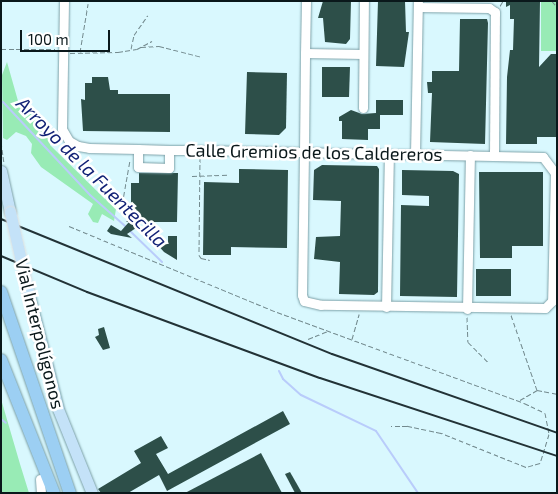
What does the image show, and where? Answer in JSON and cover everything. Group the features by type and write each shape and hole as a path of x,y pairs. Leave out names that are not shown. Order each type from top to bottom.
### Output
{"highway":[{"path":"1,292 24,364 70,493"},
{"path":"2,362 46,493"},
{"path":"2,362 54,493"},
{"path":"24,364 78,493"}],"main road":[{"name":"Vial Interpolígonos","path":"1,170 28,291 58,409 92,493"}],"street":[{"path":"63,51 64,1"},
{"path":"306,1 302,295 309,304 360,307 540,310 554,302"},
{"path":"363,108 364,1"},
{"path":"415,154 418,4 489,8 495,12 494,156"},
{"name":"Calle Gremios de los Caldereros","path":"63,51 62,129 68,141 84,148 543,157 555,173 554,302"},
{"path":"305,53 363,54"},
{"path":"135,149 138,167 169,168 169,150"},
{"path":"386,307 389,154"},
{"path":"467,309 470,156"},
{"path":"40,479 41,493"}],"path":[{"path":"552,1 557,7"},
{"path":"80,53 88,4"},
{"path":"130,50 134,36 148,14"},
{"path":"139,48 152,41"},
{"path":"1,53 1,50 80,53 159,46 202,57"},
{"path":"121,211 135,149"},
{"path":"200,150 198,255 201,258 210,260"},
{"path":"192,176 228,175"},
{"path":"69,226 328,331 519,401 546,413 548,418 548,444 540,463 534,467 526,467 441,433 407,426 391,426"},
{"path":"351,339 360,307"},
{"path":"467,309 468,342 488,362"},
{"path":"510,310 513,328 536,390"},
{"path":"308,339 328,331"},
{"path":"519,401 536,390 557,394"}],"green space":[{"path":"541,1 557,1 557,51 541,51"},
{"path":"7,62 20,108 40,115 49,123 50,145 105,199 117,203 114,221 102,214 98,223 93,222 88,214 93,204 41,167 31,153 32,144 26,136 16,132 7,140 3,138 2,75"},
{"path":"1,399 20,464 29,493 1,493"}],"building":[{"path":"323,1 351,1 350,39 346,44 325,42 323,18 318,18"},
{"path":"378,1 405,1 406,32 409,32 404,67 376,66"},
{"path":"506,1 540,1 539,67 551,54 557,54 557,137 537,137 537,144 506,144 507,77 510,50 513,50 514,19 510,19 510,5 506,7"},
{"path":"460,19 487,19 488,23 485,144 430,142 432,93 428,93 427,82 432,82 432,71 459,71"},
{"path":"322,67 350,67 349,97 322,97"},
{"path":"247,72 287,73 286,128 279,135 245,134"},
{"path":"92,77 108,77 110,90 118,90 118,94 170,94 170,132 83,131 81,99 85,100 85,83 92,83"},
{"path":"376,100 403,100 403,115 380,115 380,129 368,129 368,140 342,139 342,121 339,121 339,117 351,110 362,114 376,113"},
{"path":"322,165 377,166 379,169 378,292 374,295 339,294 340,262 314,259 316,237 340,236 341,201 313,200 314,170"},
{"path":"239,169 288,170 287,248 231,247 231,255 203,255 204,182 239,183"},
{"path":"402,170 453,171 459,174 457,297 400,296 401,205 429,206 429,196 402,195"},
{"path":"479,172 543,172 543,246 512,246 512,258 480,258"},
{"path":"139,173 178,173 177,222 136,222 139,226 127,234 132,238 111,234 107,231 111,225 121,231 129,222 126,222 136,214 131,207 131,183 139,183"},
{"path":"168,236 177,236 177,260 164,252 155,242 168,242"},
{"path":"476,269 511,269 511,296 476,296"},
{"path":"104,327 110,348 103,350 95,337 99,335 98,329"},
{"path":"283,411 290,424 167,491 159,475 128,493 101,493 98,489 141,463 134,451 161,436 168,448 156,454 168,474"},
{"path":"261,453 282,493 185,493"},
{"path":"290,472 302,493 295,493 285,474"}],"waterway":[{"name":"Arroyo de la Fuentecilla","path":"3,102 90,195 126,227"},
{"name":"Arroyo de la Fuentecilla","path":"129,230 162,262"},
{"name":"Arroyo de la Fuentecilla","path":"279,371 283,379 301,395 376,431 418,493"},
{"path":"1,419 6,423"}],"railway":[{"path":"1,219 332,354 557,433"},
{"path":"1,256 87,292 320,378 557,456"}]}
